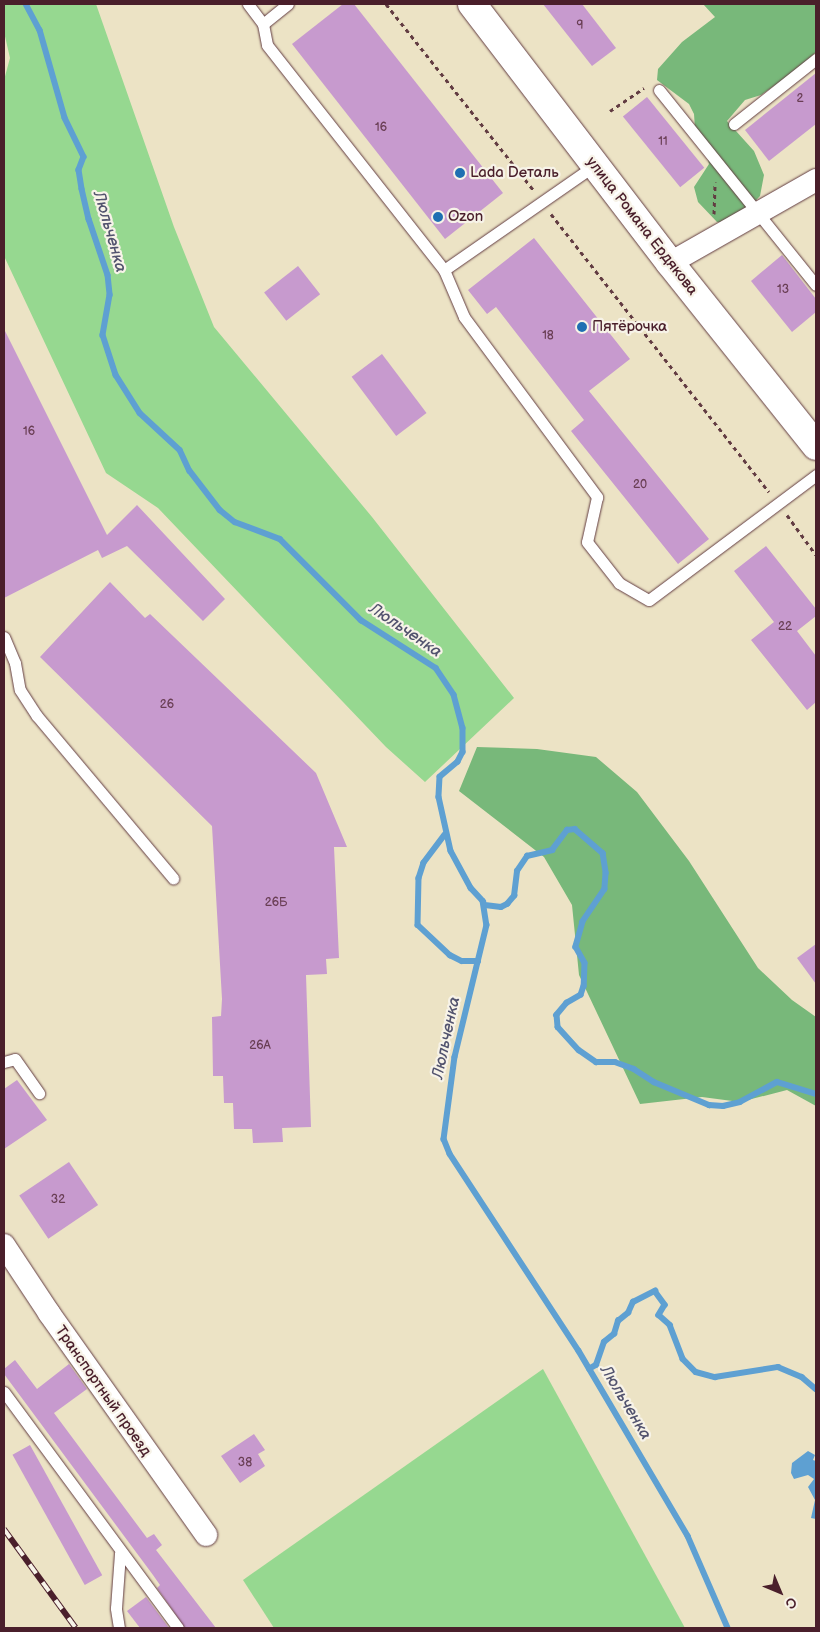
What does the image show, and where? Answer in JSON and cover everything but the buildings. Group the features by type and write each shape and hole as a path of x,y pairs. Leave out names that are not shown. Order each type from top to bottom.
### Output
{"street":[{"name":"улица Романа Ердякова","path":"472,4 670,264 816,446"},
{"path":"670,264 816,180"},
{"name":"Транспортный проезд","path":"5,1252 206,1535"}],"lane":[{"path":"248,4 263,24 267,45 444,270 464,318 597,498 587,542 619,583 649,600 779,505 816,475"},
{"path":"263,24 288,4"},
{"path":"734,124 816,59"},
{"path":"660,90 816,285"},
{"path":"444,270 595,165"},
{"path":"4,637 15,662 20,690 37,716 173,878"},
{"path":"4,1062 15,1060 39,1093"},
{"path":"4,1392 120,1553 178,1628"},
{"path":"118,1628 116,1608 120,1553"}],"path":[{"path":"386,4 779,505 816,555"},
{"path":"610,111 645,87 660,90"}],"green space":[{"path":"4,4 96,4 174,227 214,327 372,517 514,698 425,782 386,747 158,508 106,473 4,256 4,80 10,58 4,32"},
{"path":"703,4 816,4 816,52 797,70 761,95 745,100 727,121 754,151 764,175 760,196 745,212 727,222 717,222 698,202 694,187 709,164 707,156 696,144 694,114 689,104 657,80 658,69 682,42 715,17"},
{"path":"477,747 537,749 596,757 637,792 689,861 758,968 792,1000 816,1017 816,1106 787,1090 740,1102 702,1097 640,1104 579,975 572,905 544,857 459,791"},
{"path":"543,1369 685,1628 274,1628 243,1580"}],"water":[{"path":"808,1451 815,1455 813,1460 816,1461 816,1519 811,1518 815,1500 808,1487 814,1479 808,1475 794,1479 791,1473 792,1463"}],"waterway":[{"name":"Люльченка","path":"26,4 40,30 65,118 84,157 79,170 82,189 89,219 108,275 110,295 103,335 116,375 140,413 180,450 190,471 220,510 235,522 280,539 361,620 436,668 454,695 463,728 463,752 458,762 440,777 439,797 451,851 471,888 483,901 487,925 455,1057 444,1139 450,1154 579,1351 688,1536 728,1628"},
{"path":"485,905 501,907 507,904 514,896 517,871 527,856 552,850 567,830 575,829 603,853 606,873 605,889 583,922 576,947 585,963 584,986 581,995 567,1003 557,1015 558,1027 579,1050 596,1062 615,1062 634,1069 654,1082 709,1105 723,1106 740,1102 777,1082 816,1094"},
{"path":"445,835 424,863 419,878 418,925 450,955 462,961 478,961"},
{"path":"589,1369 596,1365 604,1342 614,1334 618,1321 628,1313 633,1302 655,1291 665,1305 659,1315 670,1325 683,1359 696,1372 715,1377 778,1367 802,1377 816,1389"}],"railway":[{"path":"4,1529 76,1628"}],"place":[{"name":"Lada Dеталь","path":"460,173"},
{"name":"Ozon","path":"438,217"},
{"name":"Пятёрочка","path":"582,327"}]}
